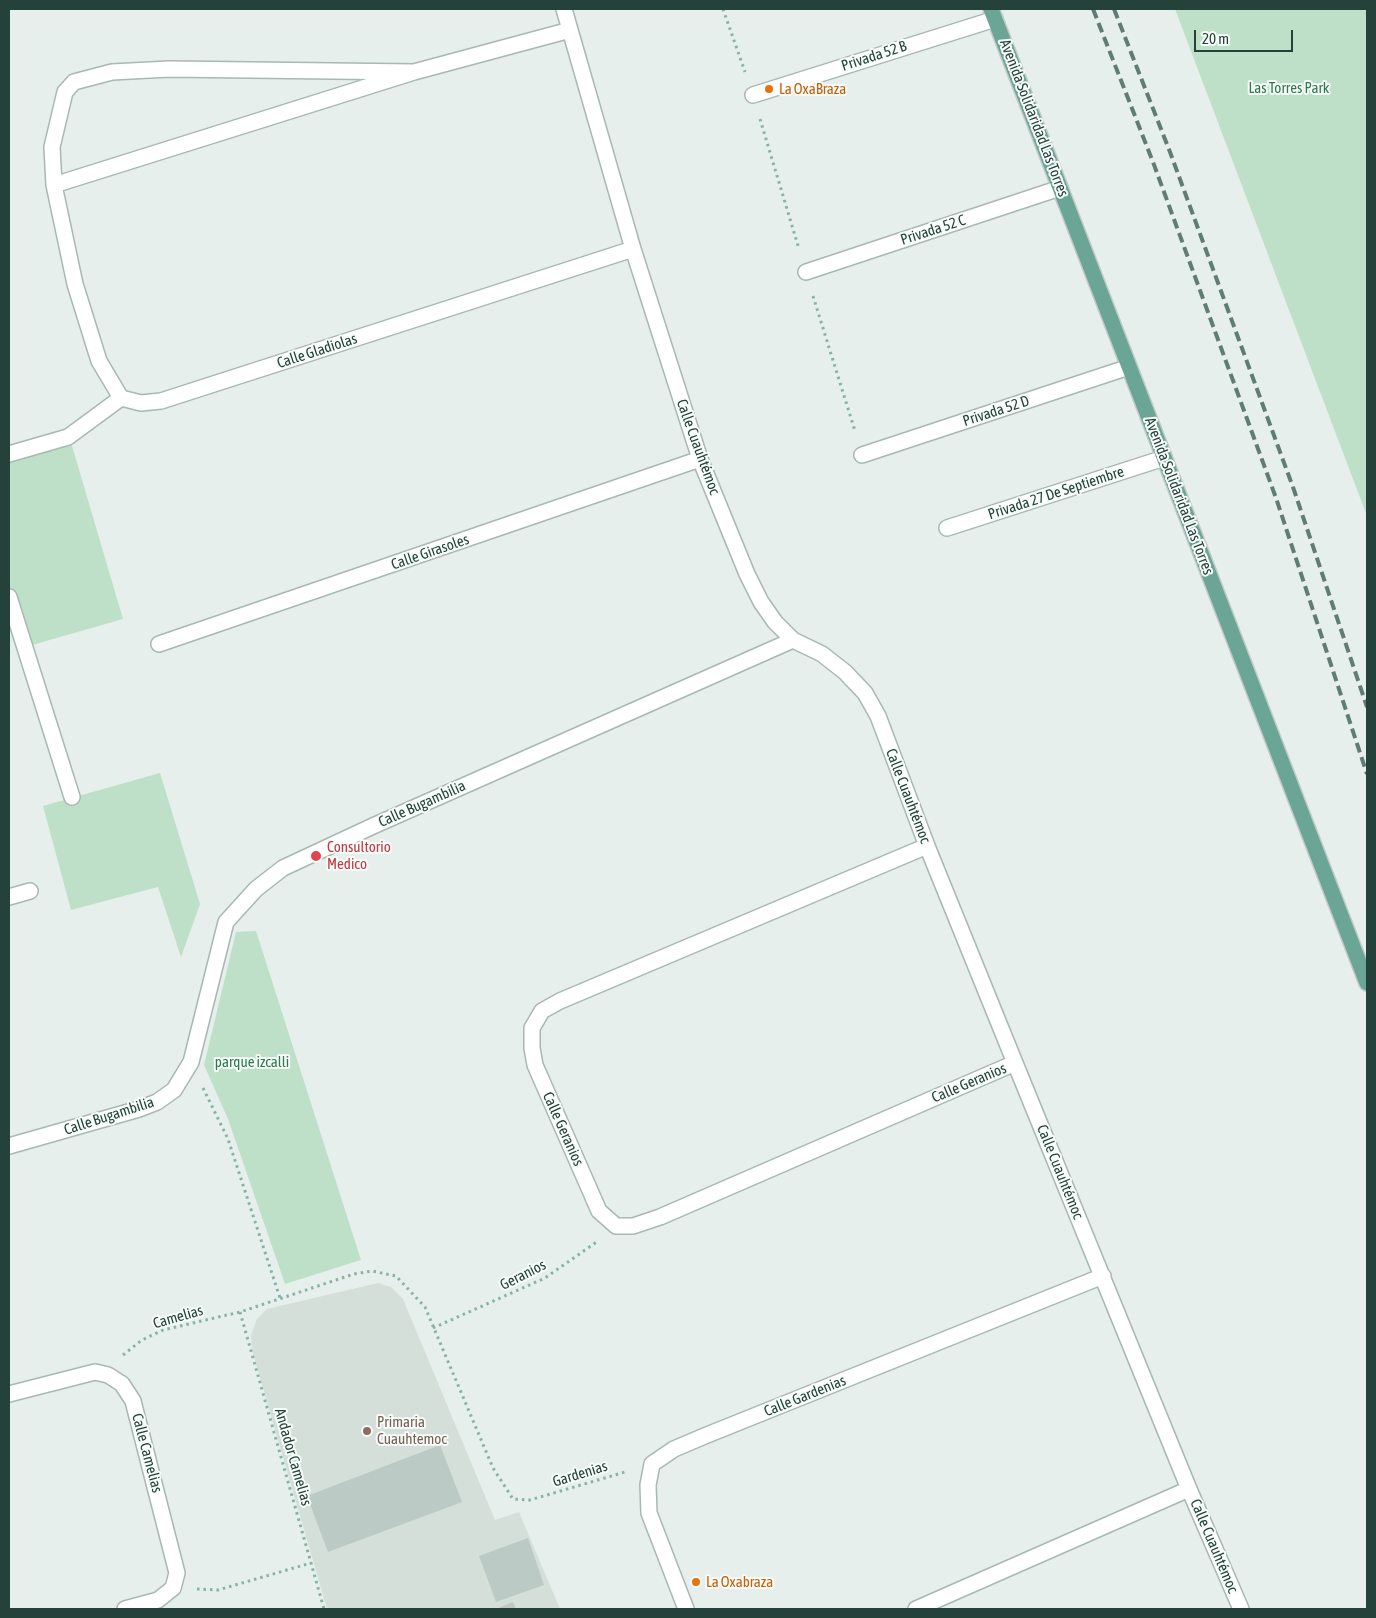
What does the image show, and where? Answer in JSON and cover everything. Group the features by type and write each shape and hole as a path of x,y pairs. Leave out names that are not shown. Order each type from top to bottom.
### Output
{"main road":[{"name":"Avenida Solidaridad Las Torres","path":"993,14 1367,984"}],"street":[{"name":"Calle Cuauhtémoc","path":"564,9 633,249 700,459 761,602 775,622 793,640 822,654 846,672 865,693 878,716 927,846 1015,1063 1189,1489 1241,1609"},
{"name":"Privada 52 B","path":"753,96 993,14"},
{"path":"54,185 414,72 570,30"},
{"path":"9,454 68,436 122,398 98,362 76,284 54,185 52,147 65,92 74,82 112,72 169,69 414,72"},
{"name":"Privada 52 C","path":"806,272 1060,188"},
{"name":"Calle Gladiolas","path":"122,398 141,403 161,401 633,249"},
{"name":"Privada 52 D","path":"862,455 1130,367"},
{"name":"Privada 27 De Septiembre","path":"947,528 1164,458"},
{"name":"Calle Girasoles","path":"159,644 700,459"},
{"path":"9,597 72,797"},
{"name":"Calle Bugambilia","path":"9,1146 139,1109 157,1102 174,1090 191,1062 226,922 256,889 283,868 373,826 793,640"},
{"name":"Calle Geranios","path":"927,846 560,1001 542,1011 532,1028 532,1048 535,1065 599,1211 616,1226 633,1226 660,1217 1015,1063"},
{"path":"9,897 30,891"},
{"name":"Calle Gardenias","path":"652,1464 674,1449 707,1435 1103,1276"},
{"path":"9,1394 95,1372 108,1375"},
{"name":"Calle Camelias","path":"108,1375 122,1384 133,1401 173,1554 177,1573 173,1588"},
{"path":"652,1464 648,1485 649,1513 686,1609"},
{"path":"916,1609 1189,1489"},
{"path":"124,1609 158,1600 173,1588"}],"path":[{"path":"723,9 753,96 862,455"},
{"path":"191,1062 228,1139 280,1298"},
{"name":"Geranios","path":"433,1328 544,1278 591,1248 616,1226"},
{"name":"Camelias","path":"108,1375 124,1352 142,1340 163,1330 240,1312 354,1274 372,1271 396,1276 425,1307 493,1468 513,1499"},
{"name":"Andador Camelias","path":"240,1312 324,1609"},
{"name":"Gardenias","path":"513,1499 530,1500 652,1464"},
{"path":"173,1588 218,1590 311,1563"}],"shaded area":[{"name":"Primaria Cuauhtemoc","path":"378,1283 391,1287 403,1299 495,1520 519,1512 560,1609 327,1609 252,1350 251,1335 257,1319 267,1309"}],"green space":[{"name":"Las Torres Park","path":"1175,9 1367,9 1367,516"},
{"path":"70,439 123,619 25,647 9,591 9,457"},
{"path":"160,773 200,904 181,957 158,887 71,910 43,806"},
{"name":"parque izcalli","path":"256,931 361,1260 285,1284 228,1119 204,1065 236,932"}],"building":[{"path":"440,1445 462,1502 328,1552 307,1496"},
{"path":"528,1538 544,1585 496,1602 479,1556"},
{"path":"513,1602 516,1609 496,1609"}],"railway":[{"path":"1093,9 1153,162 1276,498 1367,774"},
{"path":"1114,9 1170,152 1294,490 1367,707"}],"place":[{"name":"La OxaBraza","path":"769,89"},
{"name":"Consultorio Medico","path":"316,856"},
{"name":"Primaria Cuauhtemoc","path":"367,1431"},
{"name":"La Oxabraza","path":"696,1582"}]}
